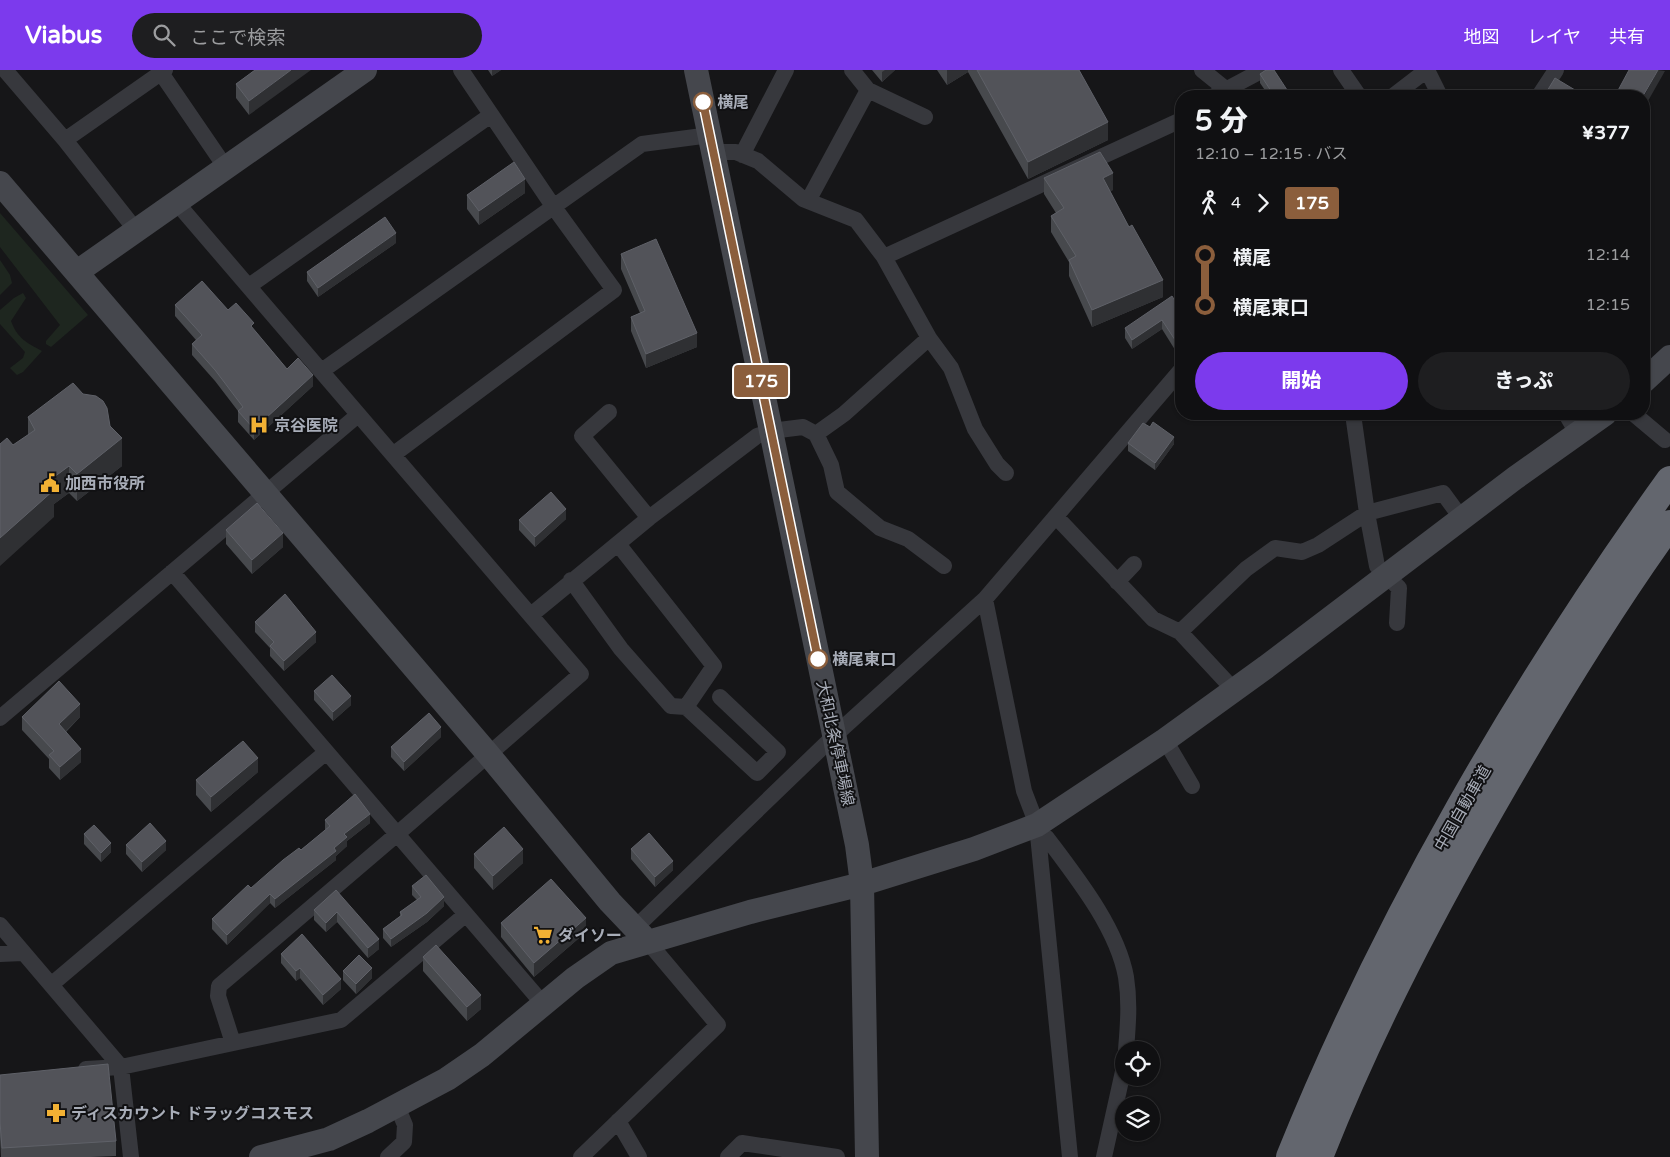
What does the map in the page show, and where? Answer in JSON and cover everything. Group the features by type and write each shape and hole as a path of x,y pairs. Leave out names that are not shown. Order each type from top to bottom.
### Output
{"highway":[{"name":"中国自動車道","path":"1290,1157 1313,1100 1370,978 1450,827 1532,686 1614,557 1670,480"},
{"name":"中国自動車道","path":"1319,1157 1337,1111 1393,989 1474,837 1561,689 1636,570 1670,524"}],"street":[{"path":"5,70 65,140 135,229"},
{"path":"78,272 135,229 226,168 364,70"},
{"path":"394,454 614,290 553,206 461,70"},
{"name":"大和北条停車場線","path":"696,70 857,845 862,884 867,1157"},
{"path":"742,155 786,70"},
{"path":"852,70 868,90 925,117"},
{"path":"1202,70 1221,90"},
{"path":"1232,90 1264,70"},
{"path":"1340,70 1355,90"},
{"path":"1401,90 1427,70 1437,90"},
{"path":"1543,90 1556,70"},
{"path":"65,140 162,71 226,168"},
{"path":"808,201 868,90"},
{"path":"249,286 492,115"},
{"path":"884,257 1175,123"},
{"path":"323,370 642,144 712,143 758,160 808,201 856,220 884,257 929,338 951,368 965,408 982,443 996,464 1006,473"},
{"path":"0,183 488,754 610,902 641,935 718,1025 581,1157"},
{"path":"176,202 323,370 358,415 394,454 581,674 219,986 218,996 233,1043"},
{"path":"816,434 844,414 929,338"},
{"path":"1650,375 1670,357"},
{"path":"261,1157 329,1139 447,1079 482,1054 575,978 641,935 834,736 985,599 1175,377"},
{"path":"609,412 582,436 649,518"},
{"path":"0,718 358,415"},
{"path":"1354,420 1367,513 1377,566 1399,588 1397,623"},
{"path":"641,935 750,912 862,884 974,849 1038,832 1388,576 1462,519 1572,424 1585,420"},
{"path":"1641,420 1665,440"},
{"path":"530,615 649,518 757,436 771,431 803,427 816,434 831,464 837,492 880,528 908,539 944,566"},
{"path":"1180,632 1246,569 1275,548 1302,552 1318,545 1367,513 1443,493 1462,519"},
{"path":"1062,523 1153,619 1180,632 1234,690"},
{"path":"618,544 714,666 686,707"},
{"path":"1117,582 1134,564"},
{"path":"172,572 325,753 544,1005"},
{"path":"571,580 621,649 671,706 686,707 757,773 778,752 720,697"},
{"path":"985,599 1024,791 1038,832 1070,1157"},
{"path":"1165,740 1192,786"},
{"path":"52,984 325,753"},
{"path":"1038,832 1047,838 1100,914 1121,960 1126,977 1130,1010 1127,1041"},
{"path":"74,1070 121,1067 342,1020 465,915"},
{"path":"0,925 121,1067 131,1157"},
{"path":"0,954 23,953"},
{"path":"1104,1157 1120,1086"},
{"path":"388,1157 404,1142 405,1125 397,1106"},
{"path":"618,1121 639,1157"},
{"path":"728,1157 742,1143 837,1157"}],"shaded area":[{"path":"0,213 88,315 51,347 46,344 46,341 60,325 0,247"},
{"path":"0,260 10,275 12,283 0,295"},
{"path":"23,293 26,298 11,321 16,332 23,339 42,351 23,372 17,375 10,368 23,358 25,352 0,324 0,310"}],"building":[{"path":"255,70 291,70 249,101 236,84"},
{"path":"977,70 1079,70 1108,122 1028,162"},
{"path":"1266,70 1274,70 1287,90 1270,90 1260,74"},
{"path":"1629,70 1658,70 1646,90 1618,90"},
{"path":"1555,78 1575,90 1548,90"},
{"path":"1100,152 1113,173 1103,178 1129,227 1132,225 1163,280 1092,310 1069,260 1076,256 1051,216 1064,208 1044,178"},
{"path":"514,162 525,179 479,211 467,195"},
{"path":"385,217 396,233 318,288 307,272"},
{"path":"656,239 697,333 646,354 631,317 645,311 621,254"},
{"path":"202,281 228,310 236,303 254,323 251,326 287,369 298,358 313,375 254,429 238,411 243,407 215,370 192,344 202,335 175,305"},
{"path":"1172,296 1175,301 1175,340 1162,320 1132,340 1125,328"},
{"name":"加西市役所","path":"73,383 83,394 96,396 103,401 107,408 110,426 122,438 77,474 69,466 46,483 54,490 0,538 0,444 7,438 13,445 35,430 28,417"},
{"path":"1153,422 1174,437 1155,463 1128,443 1143,423 1150,427"},
{"path":"551,492 566,509 535,537 519,520"},
{"path":"257,503 283,533 252,560 226,530"},
{"path":"285,594 316,632 284,661 270,646 274,642 255,622"},
{"path":"332,675 351,696 333,712 314,691"},
{"path":"59,681 80,704 59,724 81,749 60,767 49,755 54,751 22,717"},
{"path":"429,713 441,727 404,762 391,747"},
{"path":"243,741 258,758 211,797 196,780"},
{"path":"355,794 370,814 344,834 347,837 334,848 336,851 275,899 270,894 227,935 212,919 248,885 251,888 283,860 299,848 301,850 330,826 325,820"},
{"path":"150,823 166,841 142,862 126,845"},
{"path":"94,825 111,843 101,853 84,834"},
{"path":"504,827 523,849 493,876 474,854"},
{"path":"649,833 673,861 655,877 631,849"},
{"path":"426,875 444,897 427,913 391,939 383,929 402,915 400,912 421,897 412,886"},
{"name":"ダイソー","path":"551,879 586,918 534,963 501,923"},
{"path":"336,890 379,939 368,948 337,912 326,923 314,910"},
{"path":"302,934 341,979 323,995 300,968 296,971 281,954"},
{"path":"436,945 481,995 467,1007 423,957"},
{"path":"359,955 372,968 356,984 343,971"},
{"name":"ディスカウント ドラッグコスモス","path":"108,1064 116,1141 2,1148 0,1075"}],"bus line":[{"name":"175","path":"703,102 818,659"}],"place":[{"name":"横尾","path":"703,102"},
{"name":"京谷医院","path":"259,425"},
{"name":"加西市役所","path":"50,483"},
{"name":"横尾東口","path":"818,659"},
{"name":"ダイソー","path":"543,935"},
{"name":"ディスカウント ドラッグコスモス","path":"56,1113"}]}
